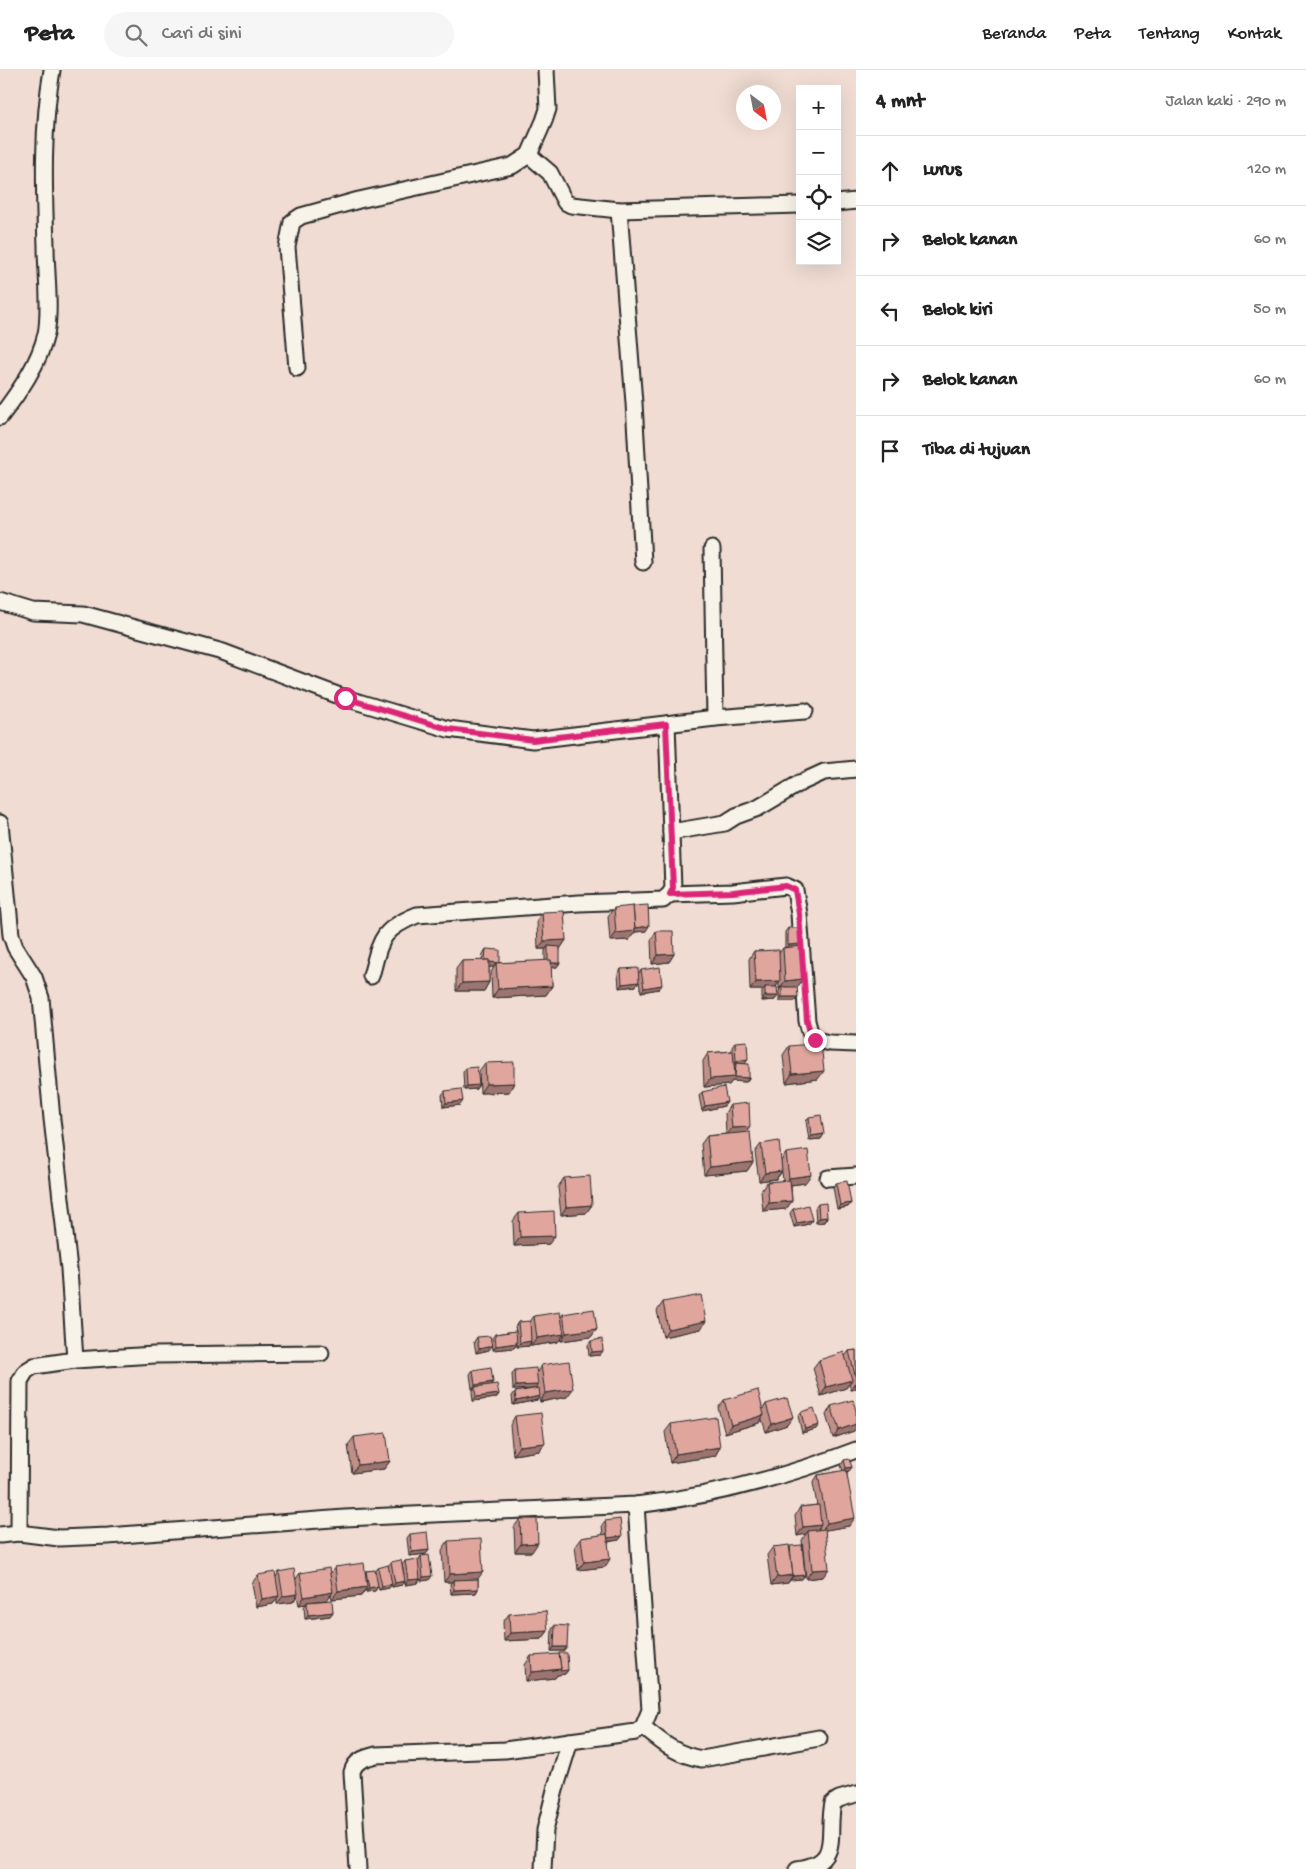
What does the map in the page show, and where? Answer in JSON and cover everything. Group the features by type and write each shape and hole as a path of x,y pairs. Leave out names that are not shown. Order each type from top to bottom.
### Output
{"street":[{"path":"0,417 17,395 34,365 46,333 48,303 45,158 49,86 52,70"},
{"path":"297,368 287,247 292,222 301,216 359,200 512,166 529,155 548,109 546,70"},
{"path":"529,155 550,173 565,202 571,205 619,210 796,205"},
{"path":"841,203 856,201"},
{"path":"619,210 634,403 643,562"},
{"path":"712,549 715,718"},
{"path":"0,602 32,612 83,614 223,652 345,698 448,729 533,740 715,718 805,711"},
{"path":"371,976 382,938 402,922 418,915 580,903 662,900 670,894 673,888 666,724"},
{"path":"671,832 725,823 736,816 758,808 800,783 824,772 856,769"},
{"path":"0,823 11,935 15,947 34,977 41,998 69,1269 75,1360"},
{"path":"670,894 733,892 786,886 795,890 799,914 807,1021 810,1032 815,1040 830,1044 856,1044"},
{"path":"828,1178 856,1176"},
{"path":"19,1534 20,1381 26,1371 34,1366 75,1360 154,1355 321,1353"},
{"path":"0,1535 19,1534 59,1538 108,1536 345,1518 636,1505 678,1500 752,1484 808,1468 856,1450"},
{"path":"358,1869 352,1772 354,1766 361,1759 376,1755 505,1750 636,1732 643,1727 650,1710 636,1505"},
{"path":"643,1727 668,1747 687,1756 702,1758 819,1738"},
{"path":"543,1869 545,1830 570,1741"},
{"path":"797,1869 807,1868 823,1860 829,1851 832,1841 831,1813 833,1803 839,1799 856,1794"}],"building":[{"path":"648,905 649,926 635,928 633,906"},
{"path":"633,906 635,931 616,933 614,908"},
{"path":"564,911 566,940 544,941 542,912"},
{"path":"788,928 800,928 801,944 788,945"},
{"path":"656,931 673,931 674,954 658,955"},
{"path":"548,946 560,947 560,963 548,961"},
{"path":"801,946 803,979 785,981 783,948"},
{"path":"486,949 500,950 500,963 485,960"},
{"path":"779,950 780,981 756,982 754,951"},
{"path":"489,960 489,982 462,983 462,961"},
{"path":"551,960 552,986 498,989 496,963"},
{"path":"660,967 662,985 644,988 641,970"},
{"path":"638,968 639,982 622,984 621,969"},
{"path":"765,987 777,987 778,996 765,996"},
{"path":"782,987 797,987 798,997 782,997"},
{"path":"747,1041 748,1059 736,1061 735,1042"},
{"path":"821,1043 824,1071 792,1074 789,1046"},
{"path":"733,1051 735,1077 710,1079 708,1053"},
{"path":"514,1062 514,1083 486,1084 485,1063"},
{"path":"736,1063 749,1064 749,1078 735,1077"},
{"path":"477,1067 479,1085 467,1086 466,1068"},
{"path":"724,1087 727,1102 705,1106 702,1092"},
{"path":"461,1089 463,1101 446,1103 445,1091"},
{"path":"749,1103 750,1127 732,1128 730,1105"},
{"path":"821,1115 824,1134 811,1136 809,1117"},
{"path":"750,1132 753,1162 710,1167 707,1136"},
{"path":"779,1141 782,1171 765,1173 761,1144"},
{"path":"808,1150 811,1175 789,1178 786,1153"},
{"path":"590,1176 592,1205 566,1207 564,1178"},
{"path":"790,1180 792,1201 769,1203 767,1182"},
{"path":"847,1181 851,1203 840,1205 836,1183"},
{"path":"826,1203 827,1217 819,1218 818,1204"},
{"path":"808,1205 812,1220 797,1223 793,1209"},
{"path":"554,1211 555,1236 520,1237 519,1213"},
{"path":"701,1295 706,1321 668,1329 663,1302"},
{"path":"594,1309 597,1329 566,1333 563,1314"},
{"path":"560,1312 564,1334 537,1338 534,1316"},
{"path":"530,1321 531,1341 520,1343 518,1322"},
{"path":"516,1331 517,1343 496,1346 495,1334"},
{"path":"490,1336 492,1346 479,1349 477,1337"},
{"path":"602,1339 603,1351 592,1352 591,1341"},
{"path":"856,1350 856,1379 849,1351"},
{"path":"844,1352 852,1380 826,1387 819,1360"},
{"path":"569,1361 573,1389 545,1393 541,1365"},
{"path":"491,1367 493,1382 475,1385 473,1370"},
{"path":"536,1368 538,1385 516,1386 515,1370"},
{"path":"497,1384 499,1394 476,1397 475,1387"},
{"path":"539,1388 540,1396 516,1401 515,1392"},
{"path":"758,1390 764,1415 731,1425 724,1400"},
{"path":"787,1398 793,1417 772,1424 766,1404"},
{"path":"853,1400 856,1411 856,1424 839,1430 831,1406"},
{"path":"814,1408 819,1425 805,1429 801,1412"},
{"path":"541,1413 545,1443 519,1446 515,1416"},
{"path":"716,1417 720,1447 676,1454 671,1424"},
{"path":"386,1433 390,1461 358,1465 354,1437"},
{"path":"849,1459 852,1467 846,1468 844,1460"},
{"path":"846,1470 855,1518 827,1523 818,1475"},
{"path":"819,1505 821,1525 803,1527 800,1507"},
{"path":"520,1519 537,1519 538,1543 521,1544"},
{"path":"620,1519 622,1536 608,1538 605,1521"},
{"path":"825,1529 829,1569 812,1570 808,1531"},
{"path":"427,1532 429,1550 412,1552 410,1534"},
{"path":"607,1534 610,1559 584,1562 581,1538"},
{"path":"481,1539 483,1572 450,1574 448,1541"},
{"path":"789,1545 793,1575 777,1577 773,1547"},
{"path":"802,1545 805,1575 793,1576 790,1546"},
{"path":"429,1555 432,1576 423,1577 421,1556"},
{"path":"418,1559 420,1579 408,1580 405,1561"},
{"path":"401,1560 405,1581 395,1583 391,1562"},
{"path":"364,1563 367,1587 338,1591 335,1567"},
{"path":"388,1565 392,1584 382,1586 378,1568"},
{"path":"329,1568 333,1592 304,1597 300,1573"},
{"path":"294,1569 298,1594 283,1596 279,1572"},
{"path":"375,1570 378,1586 369,1588 366,1571"},
{"path":"275,1572 279,1596 262,1599 258,1575"},
{"path":"478,1579 478,1589 454,1590 453,1580"},
{"path":"332,1600 333,1612 308,1615 307,1602"},
{"path":"546,1611 548,1631 510,1633 509,1614"},
{"path":"555,1625 568,1626 567,1647 554,1647"},
{"path":"559,1653 567,1653 568,1670 560,1671"},
{"path":"559,1654 561,1669 532,1672 531,1656"}],"route":[{"path":"345,698 448,729 533,740 666,724 673,888 670,894 733,892 786,886 795,890 799,914 807,1021 810,1032 815,1040"}]}
